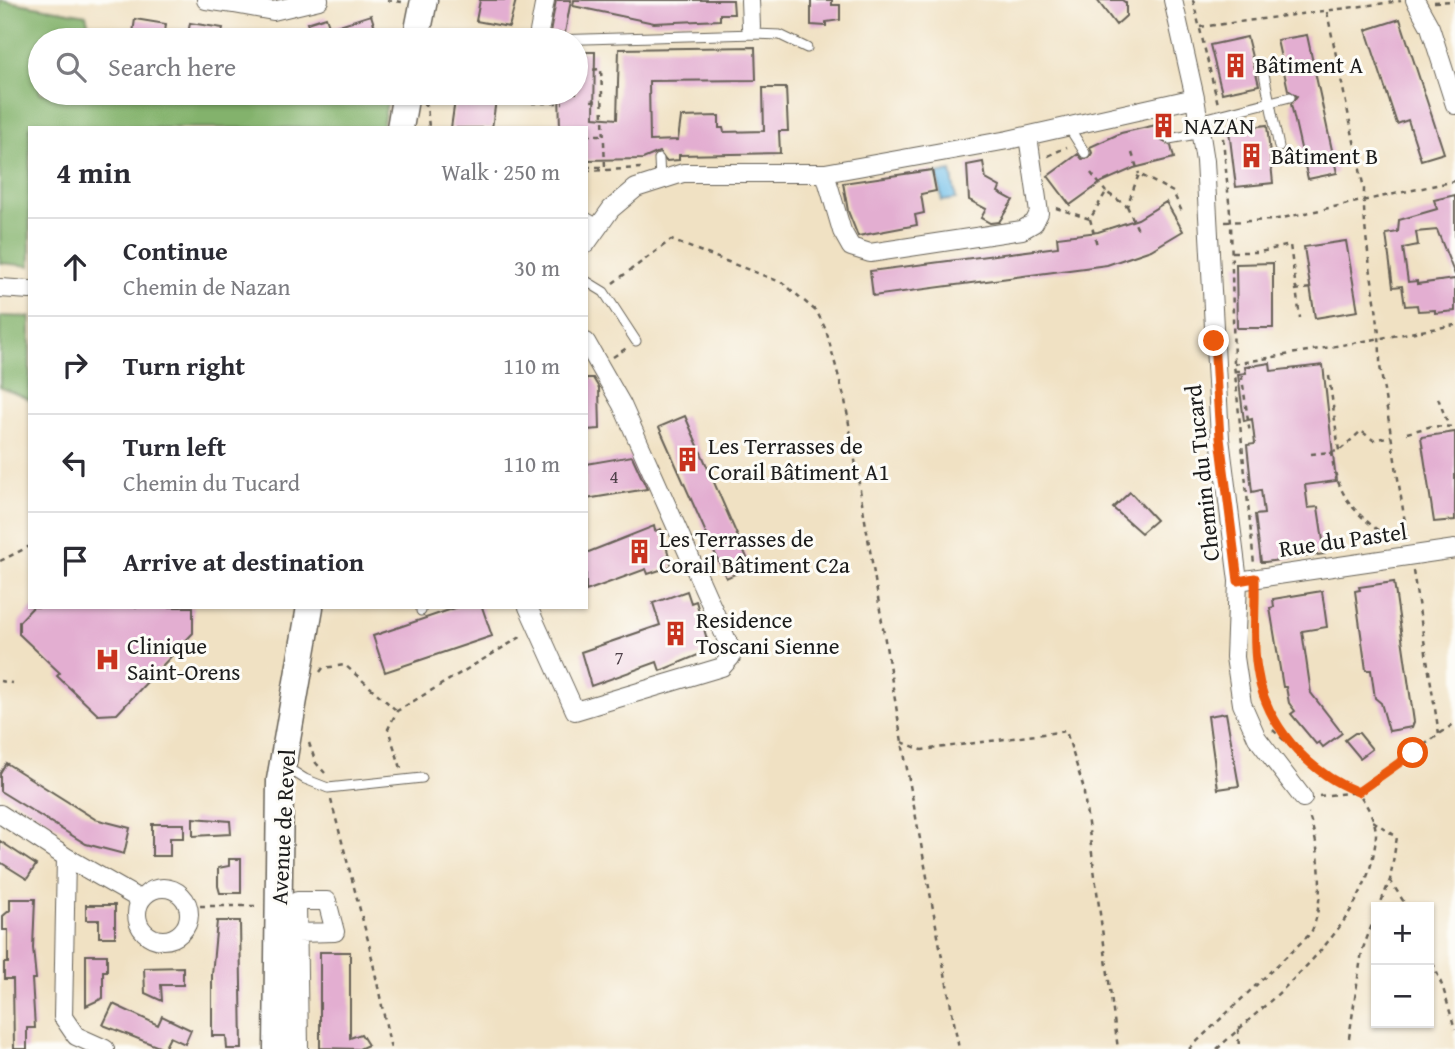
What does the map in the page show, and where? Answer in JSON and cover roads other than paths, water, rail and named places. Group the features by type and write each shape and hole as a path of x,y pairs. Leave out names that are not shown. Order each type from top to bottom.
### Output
{"main road":[{"path":"418,28 424,0"},
{"path":"401,126 410,105"},
{"name":"Avenue de Revel","path":"277,1049 282,764 310,609"}],"street":[{"path":"206,0 232,2 273,11 319,0"},
{"path":"545,0 545,28"},
{"path":"750,0 751,27"},
{"name":"Chemin du Tucard","path":"1173,0 1200,126 1210,214 1220,438 1247,579 1235,657 1242,704 1257,738 1303,798"},
{"path":"1418,0 1430,27 1455,106"},
{"path":"592,220 660,169 683,173 825,173 1028,135 1195,98"},
{"path":"825,173 842,231 851,247 870,253 1022,229 1034,223 1039,213 1028,135"},
{"path":"0,288 28,290"},
{"path":"529,609 575,711 722,667 731,657 729,645 648,459 601,364 588,345"},
{"name":"Rue du Pastel","path":"1247,579 1455,549"},
{"path":"0,814 66,858 141,900"},
{"path":"66,858 63,1017 76,1036 105,1049"},
{"path":"160,889 171,889 182,896 190,906 186,927 179,936 169,940 158,939 139,926 137,910 141,900 160,889"},
{"path":"297,933 299,1049"}],"lane":[{"path":"588,36 780,35 807,48"},
{"path":"1262,64 1279,147"},
{"path":"1169,139 1220,115 1290,97"},
{"path":"1068,126 1080,152"},
{"path":"588,282 603,292 636,341"},
{"path":"282,764 305,779 328,788 422,778"}],"water":[{"path":"951,171 956,199 942,201 937,174"}],"place":[{"name":"Bâtiment A","path":"1235,65"},
{"name":"NAZAN","path":"1164,126"},
{"name":"Bâtiment B","path":"1251,156"},
{"name":"Les Terrasses de Corail Bâtiment A1","path":"688,459"},
{"name":"Les Terrasses de Corail Bâtiment C2a","path":"639,552"},
{"name":"Residence Toscani Sienne","path":"676,633"},
{"name":"Clinique Saint-Orens","path":"107,659"}]}
